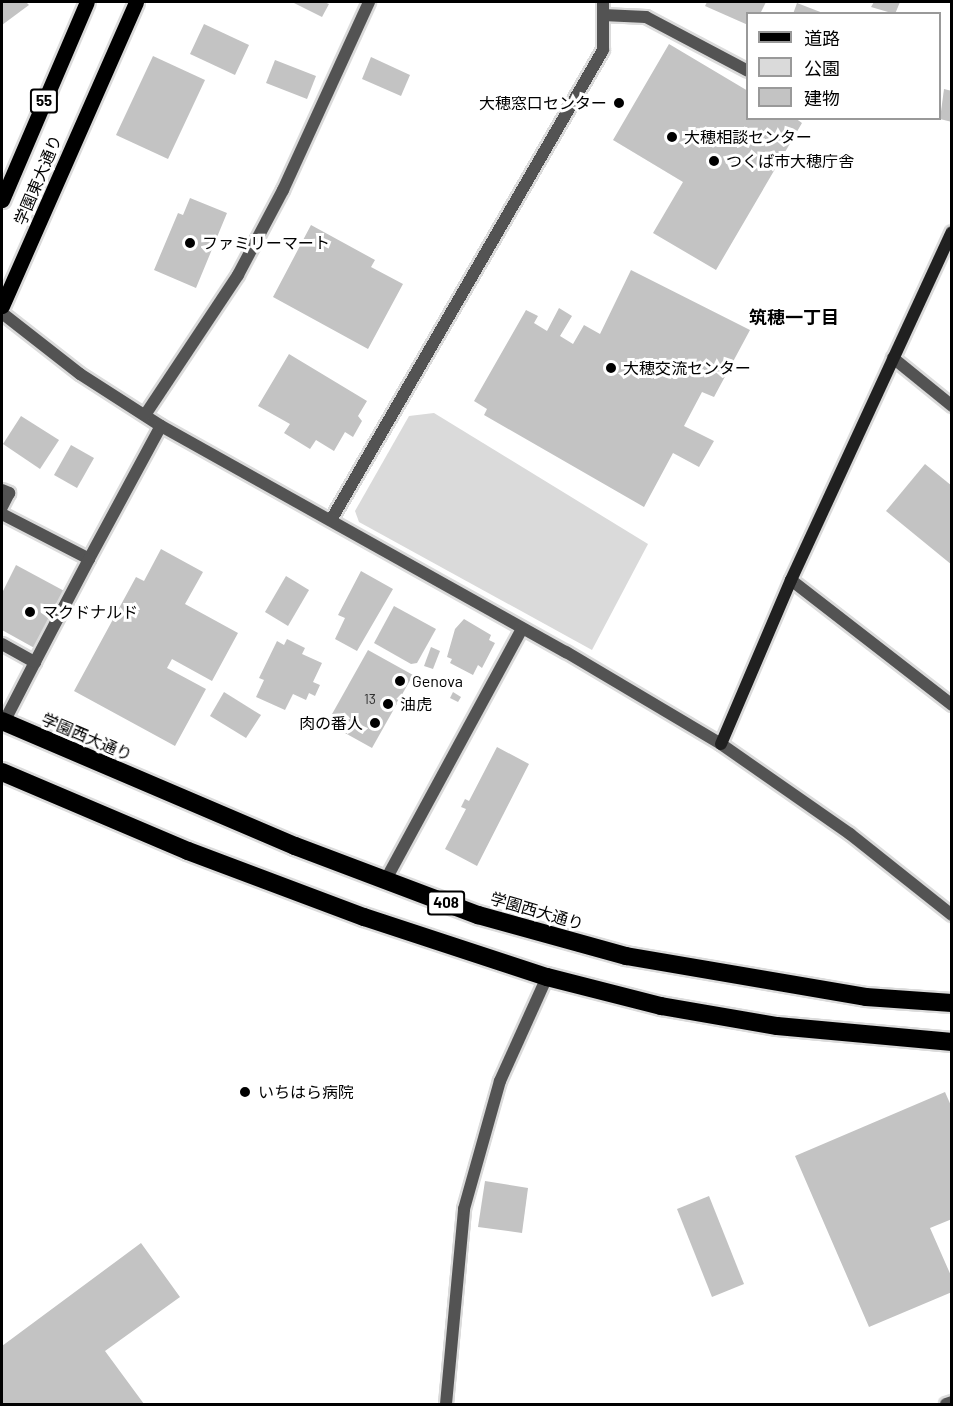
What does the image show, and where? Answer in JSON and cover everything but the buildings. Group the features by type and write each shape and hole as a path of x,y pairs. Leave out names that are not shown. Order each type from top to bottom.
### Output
{"highway":[{"name":"学園西大通り","path":"2,722 385,881 478,915 626,956 866,997 951,1004"},
{"name":"408","path":"2,772 188,851 364,917 547,976 661,1005 777,1026 951,1042"}],"main road":[{"name":"学園東大通り","path":"2,200 87,2"},
{"name":"学園東大通り","path":"2,306 136,2"}],"street":[{"path":"145,415 238,275 284,190 369,2"},
{"path":"331,520 603,50 603,2"},
{"path":"603,15 646,17 746,70"},
{"path":"721,744 791,580 951,232"},
{"path":"2,313 80,375 161,426 331,520 721,744 850,834 950,910"},
{"path":"893,358 951,406"},
{"path":"2,722 161,426"},
{"path":"2,489 9,493 2,507"},
{"path":"2,514 89,560"},
{"path":"791,580 951,705"},
{"path":"385,881 522,629"},
{"path":"2,644 35,662"},
{"path":"446,1404 464,1209 500,1081 547,976"},
{"path":"946,1404 951,1402"}],"green space":[{"path":"434,413 648,544 592,650 359,522 355,511 409,416"}],"place":[{"name":"大穂窓口センター","path":"619,103"},
{"name":"大穂相談センター","path":"672,137"},
{"name":"つくば市大穂庁舎","path":"714,161"},
{"name":"ファミリーマート","path":"190,243"},
{"name":"大穂交流センター","path":"611,368"},
{"name":"マクドナルド","path":"30,612"},
{"name":"Genova","path":"400,681"},
{"name":"油虎","path":"388,704"},
{"name":"肉の番人","path":"375,723"},
{"name":"いちはら病院","path":"245,1092"}],"district":[{"name":"筑穂一丁目","path":"794,317"}]}
